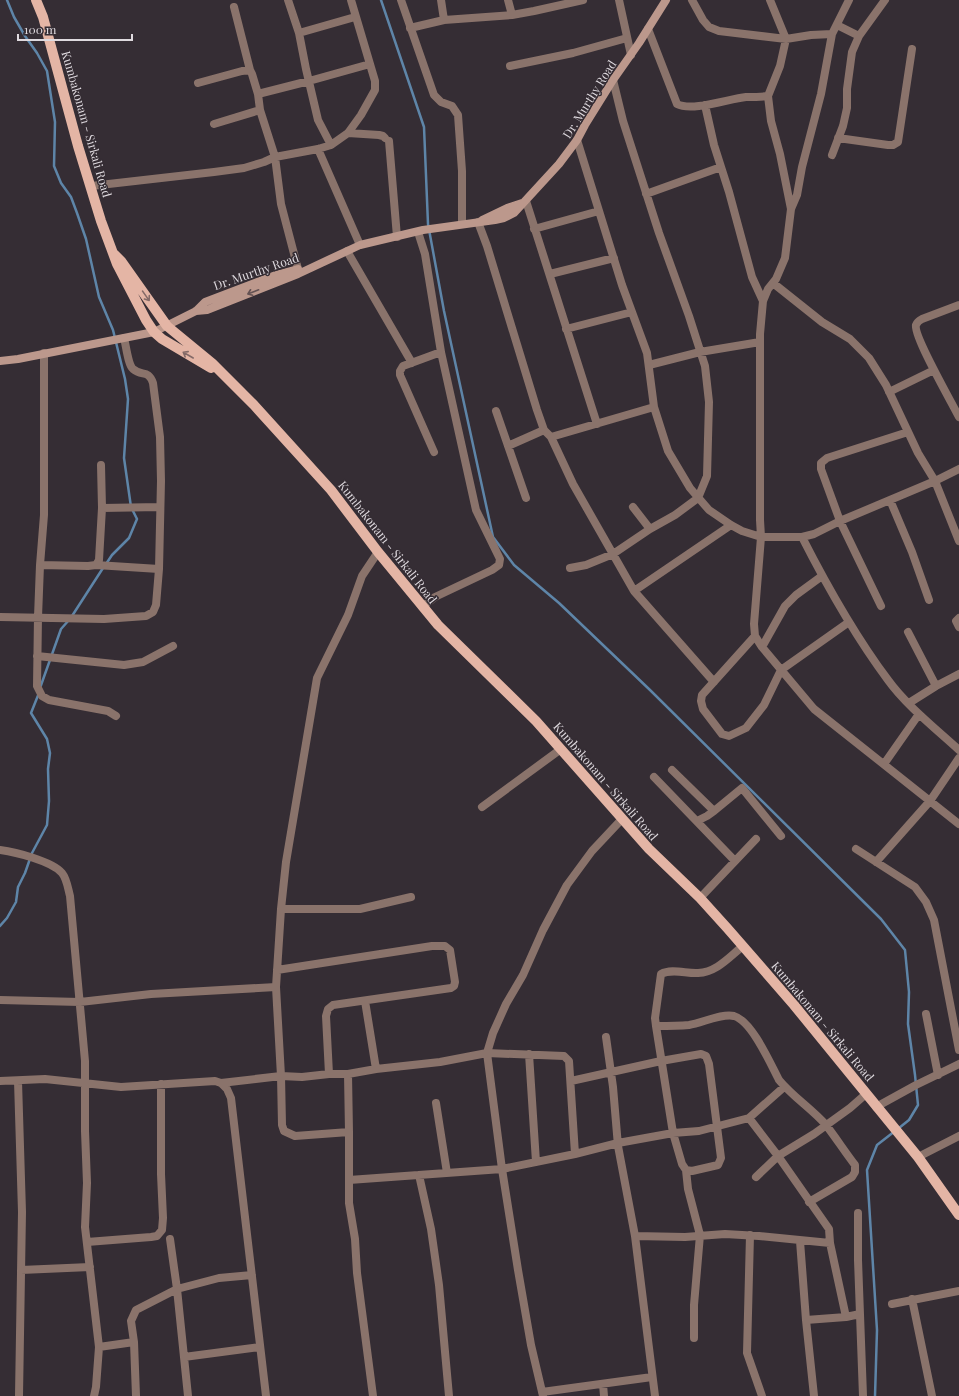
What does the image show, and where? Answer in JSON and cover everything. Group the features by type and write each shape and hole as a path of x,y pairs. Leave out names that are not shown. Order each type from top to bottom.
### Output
{"main road":[{"name":"Kumbakonam - Sirkali Road","path":"36,0 45,24 78,146 101,221 117,264 146,320 154,332 166,342 222,373"},
{"name":"Dr. Murthy Road","path":"196,311 207,310 298,274 360,245 420,231 479,222 500,211 524,202 559,164 578,140 585,125 613,80 666,0"},
{"name":"Kumbakonam - Sirkali Road","path":"114,254 121,261 167,326 212,363 254,406 331,490 378,552 438,625 536,721 649,849 700,898 743,946 794,1005 918,1157 959,1215"},
{"name":"Dr. Murthy Road","path":"0,361 18,359 154,332 196,311 205,302 276,275 328,260"}],"street":[{"path":"288,0 299,33 318,120 331,145"},
{"path":"91,186 244,168 275,157 331,145 348,133 361,115 375,90 375,81 351,0"},
{"path":"401,0 434,95 441,102 452,106 458,115 462,171 462,224"},
{"path":"441,0 444,20"},
{"path":"508,0 512,15"},
{"path":"410,28 444,20 512,15 582,0"},
{"path":"619,0 631,55"},
{"path":"692,0 703,20 709,27 719,31 786,39 811,35 832,34"},
{"path":"770,0 786,39 780,66 768,96 771,121 780,154 791,209"},
{"path":"849,0 832,34 820,94 802,167 797,196 791,209 785,258 773,283 768,289 763,302 760,342 761,537 754,624 755,636 762,647 814,709 959,824"},
{"path":"832,155 843,126 847,108 847,89 852,52 859,36 885,0"},
{"path":"234,7 250,70 258,94 260,110 275,157 281,204 298,269"},
{"path":"299,33 355,17"},
{"path":"837,25 859,36"},
{"path":"648,29 677,104 683,107 705,105 745,97 768,96"},
{"path":"510,66 573,53 627,38"},
{"path":"838,138 888,145 898,142 912,49"},
{"path":"258,94 370,64"},
{"path":"198,84 250,70"},
{"path":"570,568 586,565 613,554 650,529 675,515 698,498 708,476 709,402 705,366 689,316 658,233 623,121 613,80"},
{"path":"705,105 720,166 752,277 763,302"},
{"path":"214,124 260,110"},
{"path":"348,133 379,135 387,139 397,237"},
{"path":"578,140 614,258 647,353 654,408 668,451 690,488 709,510 742,531 761,537 802,537 814,534 840,521 959,470"},
{"path":"318,149 360,245"},
{"path":"646,194 720,166"},
{"path":"524,202 550,274 597,424"},
{"path":"534,229 599,211"},
{"path":"479,222 544,430 551,437 573,484 634,591 714,682"},
{"path":"420,231 441,352 476,510 500,559 499,565 492,570 435,597 422,607"},
{"path":"347,251 412,363"},
{"path":"550,274 614,258"},
{"path":"773,283 822,322 850,339 869,358 889,392 918,453 934,482 959,542"},
{"path":"959,305 922,319 915,325 916,332 934,370 959,417"},
{"path":"566,329 632,312"},
{"path":"0,617 104,619 146,616 153,612 156,605 159,569 161,481 160,437 153,383 150,376 133,369 130,365 122,339"},
{"path":"649,365 700,352 760,342"},
{"path":"434,452 400,375 400,370 403,366 441,352"},
{"path":"44,353 44,515 40,565 37,686 42,696 49,700 108,711 116,716"},
{"path":"889,392 934,370"},
{"path":"551,437 654,408"},
{"path":"496,411 526,498"},
{"path":"508,446 544,430"},
{"path":"881,606 840,521 821,469 821,463 823,460 908,432"},
{"path":"96,565 99,560 102,508 102,465"},
{"path":"890,500 912,552 929,600"},
{"path":"102,508 160,507"},
{"path":"633,507 650,529"},
{"path":"634,591 731,525"},
{"path":"802,537 822,576 849,622 888,681 919,714 959,750"},
{"path":"349,1132 295,1136 284,1131 282,1125 276,987 281,909 286,862 317,678 348,615 362,576 378,552"},
{"path":"40,565 96,565 159,569"},
{"path":"762,647 785,606 796,595 822,576"},
{"path":"959,618 956,621 959,627"},
{"path":"755,636 702,694 701,702 703,708 722,734 729,736 746,728 764,705 781,670 849,622"},
{"path":"908,632 936,686"},
{"path":"37,656 124,665 143,662 174,646"},
{"path":"909,703 959,674"},
{"path":"884,764 919,714"},
{"path":"482,807 561,749"},
{"path":"876,862 930,801 959,758"},
{"path":"672,770 714,811"},
{"path":"654,777 735,862"},
{"path":"697,822 714,811 742,788 780,836"},
{"path":"622,819 592,851 567,885 543,930 523,975 506,1004 493,1033 487,1053 502,1168 531,1345 543,1394 652,1377"},
{"path":"700,898 756,839"},
{"path":"856,849 915,887 926,902 934,920 959,1050"},
{"path":"0,850 18,852 45,862 61,872 70,896 86,1083 85,1131 87,1183 85,1227 99,1347 94,1396"},
{"path":"281,909 360,909 411,897"},
{"path":"277,970 432,946 445,946 450,950 455,982 454,986 451,988 333,1005 328,1009 326,1016 330,1074"},
{"path":"694,1338 694,1305 700,1235 688,1189 686,1170 682,1164 673,1133 655,1018 661,974 673,972 699,973 716,969 743,946"},
{"path":"0,1000 80,1002 151,994 276,987"},
{"path":"365,1001 376,1069"},
{"path":"926,1014 938,1075"},
{"path":"656,1026 690,1025 717,1018 734,1016 742,1020 754,1035 784,1087 806,1105 826,1125 855,1165 855,1172 852,1177 809,1202"},
{"path":"606,1037 618,1143 635,1236 655,1396"},
{"path":"0,1081 45,1079 121,1087 215,1081 221,1083 281,1076 302,1077 348,1074 376,1069 440,1062 487,1053 564,1056 567,1057 569,1061 575,1154"},
{"path":"529,1054 536,1162"},
{"path":"570,1080 661,1061 701,1054 706,1056 709,1064 721,1158 718,1165 710,1168 692,1171 686,1170"},
{"path":"876,1107 959,1064"},
{"path":"348,1074 349,1202 355,1239 357,1273 373,1396"},
{"path":"18,1081 22,1212 19,1396"},
{"path":"221,1083 227,1089 231,1098 266,1396"},
{"path":"87,1242 151,1237 157,1236 162,1230 161,1084"},
{"path":"349,1180 502,1168 575,1154 618,1143 673,1133 699,1131 749,1118 784,1087"},
{"path":"756,1177 778,1156 826,1125 866,1094"},
{"path":"436,1103 447,1173"},
{"path":"749,1118 778,1156 829,1230 830,1243 846,1317"},
{"path":"918,1157 959,1136"},
{"path":"419,1175 431,1229 439,1285 449,1396"},
{"path":"858,1213 863,1396"},
{"path":"635,1236 685,1237 700,1235 750,1235 830,1243"},
{"path":"750,1235 747,1353 762,1396"},
{"path":"170,1239 177,1289 188,1396"},
{"path":"800,1241 814,1396"},
{"path":"21,1270 90,1267"},
{"path":"136,1396 134,1342 131,1321 136,1310 177,1289 219,1278 252,1275"},
{"path":"892,1304 959,1291"},
{"path":"912,1299 932,1396"},
{"path":"806,1320 846,1317 860,1314"},
{"path":"99,1347 134,1342"},
{"path":"184,1357 260,1347"},
{"path":"603,1384 604,1396"}],"waterway":[{"path":"7,0 14,17 47,71 55,122 54,166 61,183 71,197 86,239 99,297 113,330 125,379 128,399 124,458 131,507 137,519 129,538 112,555 106,564"},
{"path":"381,0 424,127 428,224 444,311 493,537 514,565 559,603 650,690 881,919 905,950 909,992 908,1024 918,1105 909,1120 899,1128"},
{"path":"72,616 103,568"},
{"path":"40,688 61,629 69,620"},
{"path":"0,926 7,918 16,902 18,887 32,853 47,825 49,801 48,769 50,753 47,739 31,713 39,693"},
{"path":"875,1396 877,1330 867,1170 877,1145 895,1131"}]}
